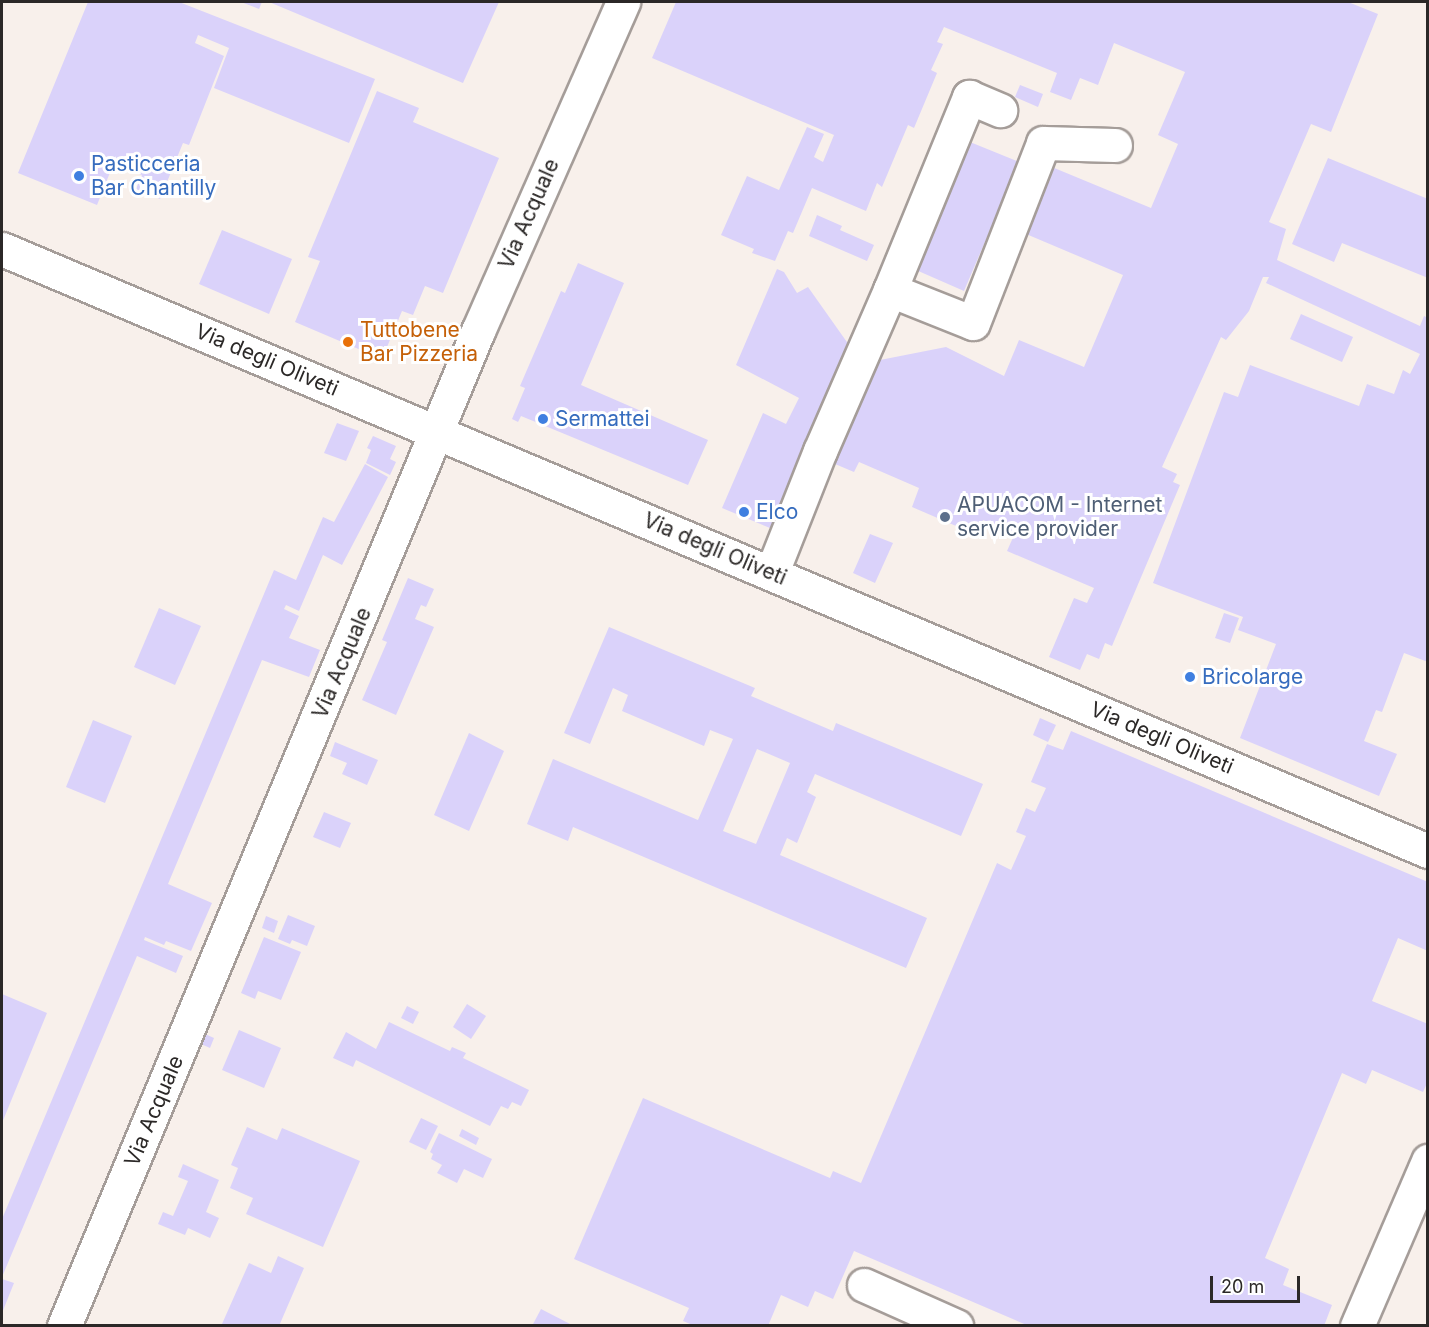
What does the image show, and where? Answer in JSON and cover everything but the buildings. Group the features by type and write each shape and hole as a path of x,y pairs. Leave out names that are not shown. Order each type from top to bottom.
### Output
{"main road":[{"name":"Via Acquale","path":"64,1326 438,432 478,330 623,2"},
{"path":"772,572 820,451 890,290 969,97 1000,110"},
{"path":"890,290 973,324 1043,143 1115,146"},
{"name":"Via degli Oliveti","path":"2,249 772,572 1428,851"},
{"path":"1357,1326 1428,1161"},
{"path":"864,1285 956,1326"}],"place":[{"name":"Pasticceria Bar Chantilly","path":"79,176"},
{"name":"Tuttobene Bar Pizzeria","path":"348,342"},
{"name":"Sermattei","path":"543,419"},
{"name":"Elco","path":"744,512"},
{"name":"APUACOM - Internet service provider","path":"945,517"},
{"name":"Bricolarge","path":"1190,677"}]}
